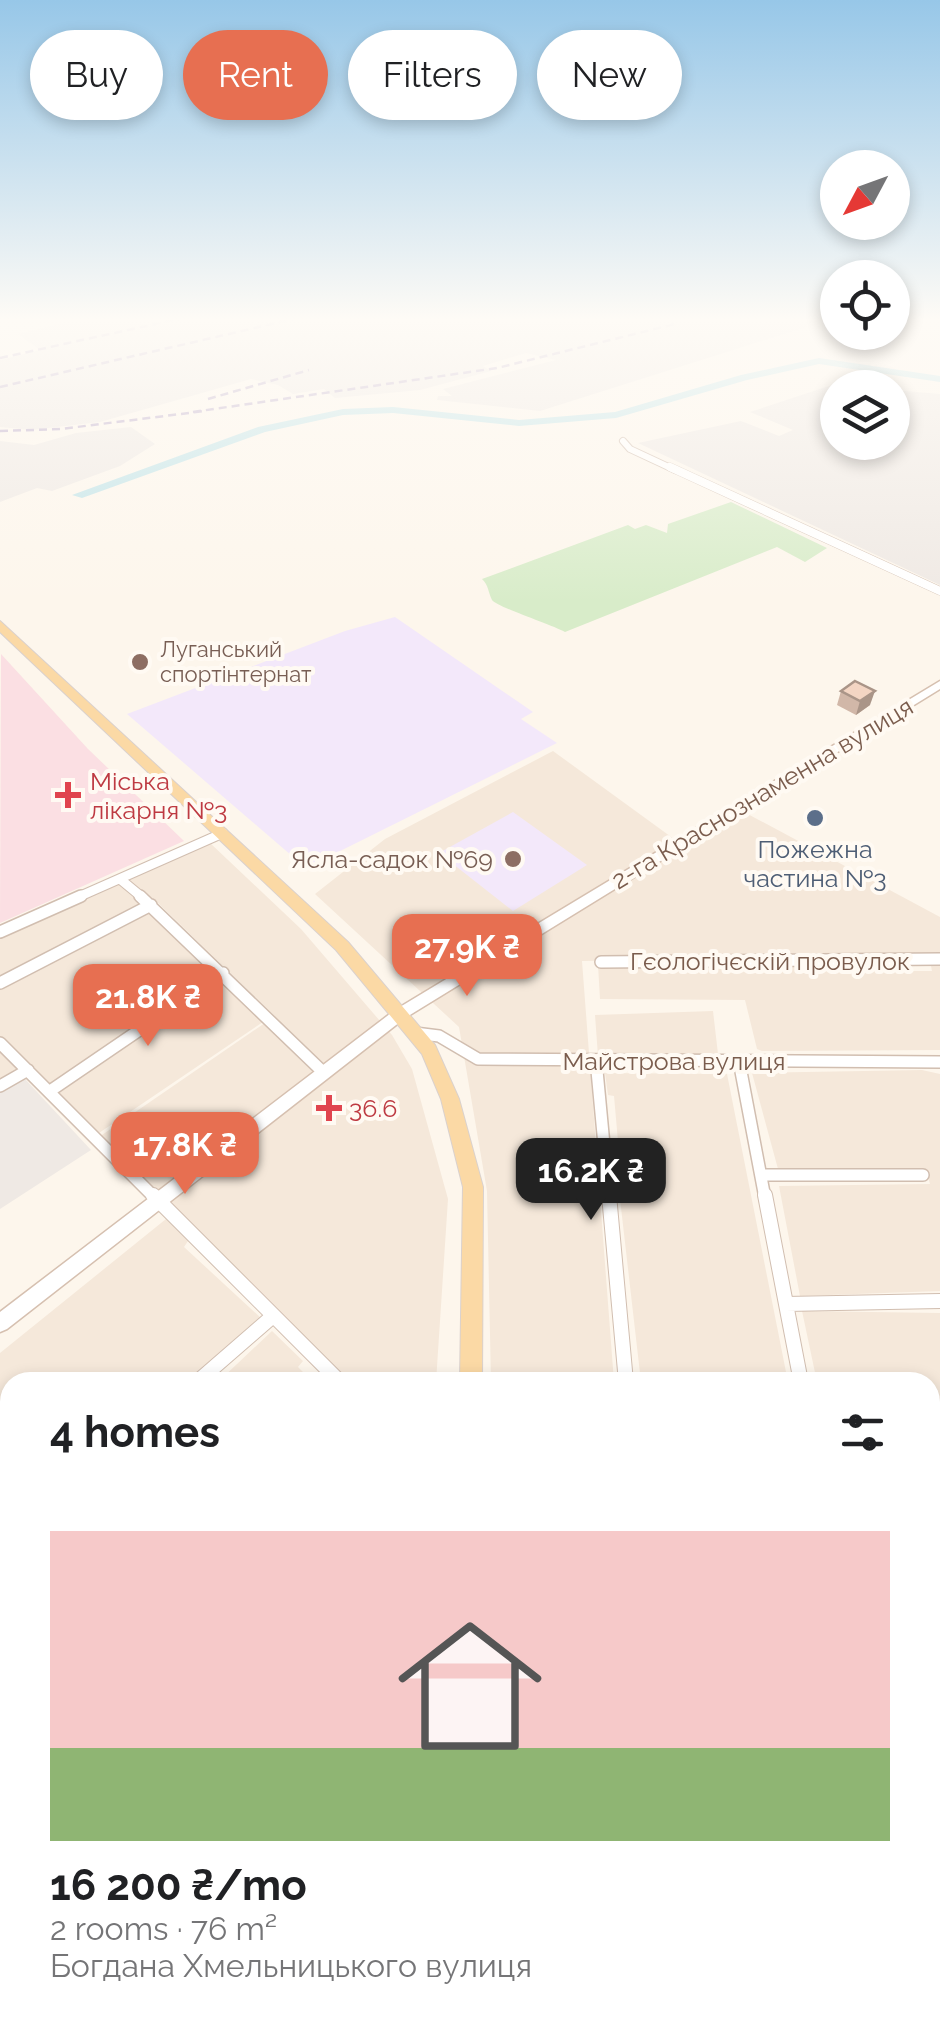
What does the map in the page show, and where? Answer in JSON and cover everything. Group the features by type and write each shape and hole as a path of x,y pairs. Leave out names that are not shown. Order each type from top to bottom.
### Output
{"main road":[{"path":"0,626 342,946 428,1050 450,1099 474,1188 471,1372"}],"street":[{"path":"624,441 630,449 940,591"},
{"name":"2-га Краснознаменна вулиця","path":"0,1322 400,1014 940,684"},
{"path":"0,932 223,833"},
{"path":"120,878 324,1073"},
{"path":"0,983 151,905"},
{"name":"Гєологічєскій провулок","path":"601,962 940,960"},
{"path":"50,1091 222,973"},
{"name":"Майстрова вулиця","path":"414,1032 439,1036 478,1059 940,1062"},
{"path":"0,1043 330,1372"},
{"path":"596,1060 625,1372"},
{"path":"739,1061 799,1372"},
{"path":"0,1086 28,1070"},
{"path":"762,1175 923,1176"},
{"path":"786,1304 940,1302"},
{"path":"208,1372 273,1316"}],"shaded area":[{"path":"0,412 134,412 100,422 31,430 0,427"},
{"path":"751,412 820,412 820,460 910,460 910,412 940,412 940,585 638,443 741,421 779,436 793,430"},
{"path":"131,427 155,444 120,466 52,491 37,488 0,502 0,441 34,445 76,433"},
{"path":"395,617 533,712 521,719 557,743 306,868 127,714 345,631"},
{"name":"Міська лікарня №3","path":"1,654 88,749 184,841 0,923"},
{"path":"553,751 674,839 731,805 940,917 940,956 582,961 613,1372 491,1372 487,1191 459,1027 315,894 385,839"},
{"name":"Ясла-садок №69","path":"513,812 587,865 513,911 439,853"},
{"path":"209,842 301,929 392,1035 412,1069 448,1199 437,1372 338,1372 99,1137 275,1016 156,901 0,979 0,936"},
{"path":"150,907 266,1020 96,1135 29,1068 0,1084 0,985"},
{"path":"824,964 827,971 932,971 931,966 940,966 940,1050 762,1051 757,1049 745,1000 600,999 598,965"},
{"path":"713,1011 718,1054 598,1056 595,1015"},
{"path":"922,1070 940,1074 940,1291 800,1296 779,1186 930,1184 926,1169 778,1169 752,1073"},
{"path":"605,1073 727,1074 786,1372 640,1372 616,1164 620,1164 614,1096 608,1095"},
{"path":"24,1078 91,1150 0,1209 0,1093"},
{"path":"166,1219 188,1241 184,1247 262,1319 198,1372 0,1372 0,1353"},
{"path":"802,1311 940,1313 940,1372 815,1372"},
{"path":"272,1331 303,1361 298,1367 303,1372 229,1372"}],"green space":[{"path":"731,502 827,548 805,562 777,547 565,632 496,603 482,579 628,525 635,529 646,525 667,533 668,524"}],"building":[{"path":"855,681 875,691 860,701 841,691"}],"waterway":[{"path":"78,495 262,429 341,412"},
{"path":"416,412 519,423 625,412"}],"railway":[{"path":"0,431 61,429 193,412"}],"place":[{"name":"Луганський спортінтернат","path":"140,662"},
{"name":"Міська лікарня №3","path":"68,795"},
{"name":"Пожежна частина №3","path":"815,818"},
{"name":"Ясла-садок №69","path":"513,859"},
{"name":"36.6","path":"329,1108"}]}
